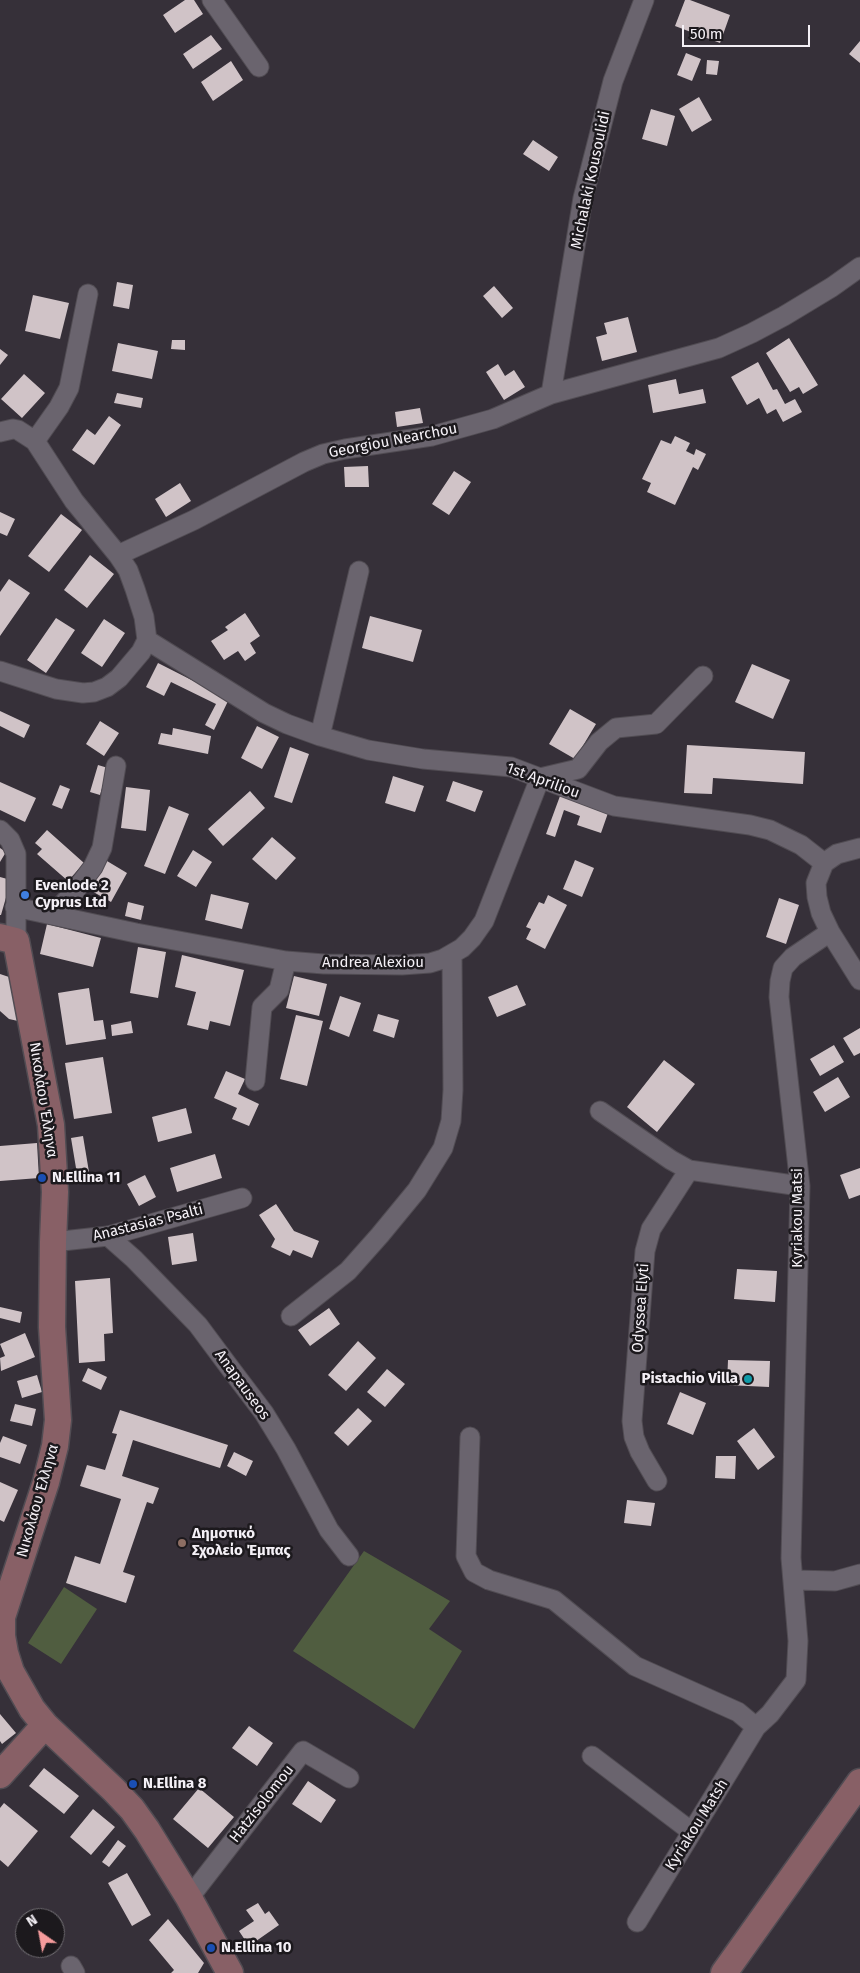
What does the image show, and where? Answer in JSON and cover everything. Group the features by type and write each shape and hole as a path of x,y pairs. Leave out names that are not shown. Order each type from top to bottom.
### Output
{"street":[{"path":"212,0 259,67"},
{"name":"Michalaki Kousoulidi","path":"551,394 583,198 613,81 644,0"},
{"name":"Georgiou Nearchou","path":"118,555 194,520 304,462 323,454 432,436 493,419 551,394 719,348 784,316 832,287 860,267"},
{"path":"34,441 59,407 69,388 88,294"},
{"path":"0,432 13,429 18,430 34,441 74,501 118,555 128,570 144,616 146,640 141,652 119,678 106,687 94,692 83,693 56,689 0,671"},
{"path":"320,736 359,571"},
{"name":"1st Apriliou","path":"146,640 264,713 320,736 368,750 423,759 511,767 614,806 750,825 770,830 801,845 824,863"},
{"path":"540,778 578,769 599,742 616,728 656,724 703,676"},
{"path":"52,915 75,891 93,867 102,848 116,766"},
{"name":"Andrea Alexiou","path":"15,907 286,961 324,964 402,965 430,963 452,954 472,938 484,921 540,778"},
{"path":"0,830 10,840 16,854 15,907 8,939"},
{"path":"860,848 837,854 824,863 816,883 821,913 830,932 860,980"},
{"name":"Kyriakou Matsi","path":"794,1580 791,1558 800,1186 779,997 783,968 793,956 830,932"},
{"name":"Νικολάου Έλληνα","path":"8,939 50,1125 55,1192 52,1327 58,1420 55,1446 46,1482 1,1616 2,1636 11,1672 32,1709 45,1725 132,1809 189,1898 230,1973"},
{"path":"291,1316 348,1271 380,1236 417,1190 443,1148 451,1121 453,1090 452,954"},
{"path":"255,1082 262,1007 279,990 286,961"},
{"path":"600,1111 671,1160 689,1170 800,1186"},
{"name":"Odyssea Elyti","path":"657,1481 640,1452 634,1437 632,1420 646,1251 651,1229 689,1170"},
{"name":"Anastasias Psalti","path":"53,1242 108,1236 242,1198"},
{"name":"Anapauseos","path":"108,1236 147,1272 209,1339 264,1413 286,1449 325,1522 349,1556"},
{"path":"470,1437 466,1556 474,1572 489,1580 554,1600 635,1666 738,1712 756,1727"},
{"path":"794,1580 835,1581 860,1574"},
{"name":"Kyriakou Matsh","path":"637,1922 756,1727 770,1714 796,1680 798,1641 794,1580"},
{"path":"0,1775 45,1725"},
{"name":"Hatzisolomou","path":"189,1898 303,1752 349,1778"},
{"path":"592,1756 692,1832"},
{"path":"724,1973 860,1782"}],"green space":[{"path":"364,1551 450,1601 429,1629 462,1651 414,1729 293,1651"},
{"path":"64,1587 97,1609 61,1664 28,1643"}],"building":[{"path":"185,0 194,0 203,14 175,33 163,15"},
{"path":"685,0 690,0 730,15 720,43 675,26"},
{"path":"211,35 222,49 193,69 183,54"},
{"path":"860,41 860,63 849,54"},
{"path":"686,53 701,59 692,81 677,75"},
{"path":"707,60 719,61 717,75 706,74"},
{"path":"231,61 243,80 213,101 201,82"},
{"path":"699,97 712,120 692,132 679,109"},
{"path":"651,109 675,116 667,146 642,139"},
{"path":"533,140 558,157 549,171 523,154"},
{"path":"117,282 133,285 129,309 113,306"},
{"path":"494,286 513,308 502,318 483,296"},
{"path":"33,295 69,303 60,339 25,331"},
{"path":"628,317 637,352 602,361 596,337 607,334 604,323"},
{"path":"789,338 818,385 803,394 799,387 790,392 766,353"},
{"path":"172,340 185,340 185,350 171,349"},
{"path":"118,343 158,351 152,379 112,371"},
{"path":"0,349 8,355 0,365"},
{"path":"758,362 773,390 777,389 785,404 795,399 802,412 783,422 776,409 767,414 759,398 747,405 731,377"},
{"path":"498,364 505,376 514,370 525,387 504,400 486,372"},
{"path":"24,374 45,393 22,418 1,399"},
{"path":"676,379 679,394 703,389 706,403 653,413 648,385"},
{"path":"117,393 143,398 141,408 114,403"},
{"path":"420,408 423,423 397,427 395,412"},
{"path":"109,416 121,425 94,465 72,450 87,429 95,435"},
{"path":"675,436 690,443 686,451 694,455 696,449 706,454 698,470 693,467 675,505 647,492 651,483 642,479 661,440 671,444"},
{"path":"368,466 369,487 345,487 344,467"},
{"path":"454,471 471,482 449,515 432,504"},
{"path":"180,483 191,501 166,517 155,499"},
{"path":"0,512 15,519 7,536 0,533"},
{"path":"61,514 82,530 49,572 28,556"},
{"path":"90,555 114,574 87,608 64,590"},
{"path":"9,579 30,593 0,636 0,592"},
{"path":"245,613 260,636 250,643 256,653 245,661 238,651 224,660 211,641 228,630 225,627"},
{"path":"370,616 422,630 413,662 362,648"},
{"path":"56,618 75,630 46,673 27,660"},
{"path":"104,619 125,633 102,667 81,653"},
{"path":"158,663 229,699 214,730 205,725 216,704 171,682 164,696 146,687"},
{"path":"752,664 790,680 773,719 735,702"},
{"path":"570,709 596,724 575,759 549,744"},
{"path":"0,711 30,725 24,738 0,726"},
{"path":"100,721 119,733 104,756 86,744"},
{"path":"257,726 279,737 262,769 241,758"},
{"path":"173,728 211,736 208,754 158,744 161,733 172,735"},
{"path":"687,745 805,752 803,784 713,778 712,794 684,793"},
{"path":"290,747 309,754 292,803 274,797"},
{"path":"98,765 108,768 100,795 90,792"},
{"path":"393,776 424,786 415,812 385,803"},
{"path":"453,781 483,791 475,812 446,801"},
{"path":"0,782 36,798 25,822 0,810"},
{"path":"60,785 70,789 62,809 52,805"},
{"path":"126,787 150,790 146,831 121,828"},
{"path":"250,791 265,808 223,846 208,829"},
{"path":"560,796 608,813 601,833 577,825 580,816 564,810 555,837 546,834"},
{"path":"169,806 189,814 165,874 144,866"},
{"path":"47,830 84,863 68,881 37,854 42,849 35,843"},
{"path":"272,837 296,858 276,880 252,859"},
{"path":"0,848 6,852 0,862"},
{"path":"193,850 212,862 196,887 177,876"},
{"path":"575,860 594,868 582,897 563,889"},
{"path":"107,861 127,873 111,902 90,890"},
{"path":"0,877 11,880 1,915 0,915"},
{"path":"211,894 249,903 242,929 205,920"},
{"path":"548,895 567,905 545,949 526,939 531,929 526,927 539,902 544,904"},
{"path":"779,898 799,905 786,944 766,937"},
{"path":"128,902 144,906 141,920 125,916"},
{"path":"47,924 101,938 93,967 40,954"},
{"path":"138,947 166,952 158,998 130,993"},
{"path":"182,955 244,970 230,1026 210,1021 208,1030 187,1025 196,992 175,987"},
{"path":"0,974 12,978 22,1010 18,1021 9,1019 0,1011"},
{"path":"294,976 327,984 319,1016 286,1008"},
{"path":"517,985 526,1005 497,1017 488,997"},
{"path":"89,988 94,1021 103,1020 106,1039 66,1045 58,993"},
{"path":"340,996 361,1003 349,1037 329,1029"},
{"path":"378,1014 399,1020 394,1038 373,1031"},
{"path":"296,1015 323,1021 307,1086 280,1079"},
{"path":"131,1021 133,1033 112,1036 111,1025"},
{"path":"860,1028 860,1053 854,1056 843,1038"},
{"path":"834,1045 844,1062 820,1076 810,1059"},
{"path":"103,1057 112,1113 74,1119 65,1063"},
{"path":"664,1060 695,1084 657,1132 627,1107"},
{"path":"226,1071 245,1079 238,1094 259,1104 249,1126 232,1119 237,1108 214,1098"},
{"path":"838,1077 850,1097 825,1112 813,1092"},
{"path":"186,1108 192,1133 158,1142 152,1117"},
{"path":"83,1136 89,1172 77,1174 71,1138"},
{"path":"37,1143 39,1178 0,1181 0,1146"},
{"path":"215,1154 222,1178 177,1192 170,1168"},
{"path":"860,1168 860,1195 849,1199 840,1175"},
{"path":"145,1175 156,1197 139,1206 127,1184"},
{"path":"276,1204 294,1231 319,1241 312,1258 293,1250 290,1256 271,1247 275,1239 259,1215"},
{"path":"193,1233 197,1261 172,1265 168,1237"},
{"path":"737,1269 777,1271 775,1302 734,1299"},
{"path":"110,1278 113,1333 104,1334 105,1361 79,1363 75,1281"},
{"path":"0,1307 22,1312 20,1323 0,1318"},
{"path":"329,1308 340,1324 310,1346 298,1330"},
{"path":"25,1333 35,1357 1,1371 0,1358 5,1356 0,1344"},
{"path":"358,1341 376,1358 346,1391 328,1375"},
{"name":"Pistachio Villa","path":"728,1360 770,1361 769,1387 727,1385"},
{"path":"88,1368 107,1377 101,1390 82,1381"},
{"path":"387,1369 405,1384 385,1407 367,1392"},
{"path":"37,1375 42,1392 22,1398 17,1381"},
{"path":"680,1392 706,1403 693,1435 667,1424"},
{"path":"15,1404 36,1409 32,1426 10,1421"},
{"path":"358,1408 372,1421 348,1446 334,1433"},
{"path":"120,1410 228,1445 220,1468 133,1440 122,1476 159,1488 153,1504 147,1502 123,1572 135,1576 126,1603 66,1583 75,1556 100,1564 121,1499 80,1486 87,1465 105,1470 117,1434 112,1433"},
{"path":"754,1428 775,1457 758,1470 737,1441"},
{"path":"3,1436 27,1445 20,1464 0,1457 0,1443"},
{"path":"234,1452 253,1461 246,1476 227,1466"},
{"path":"716,1456 736,1456 735,1479 715,1478"},
{"path":"0,1482 18,1490 4,1522 0,1520"},
{"path":"627,1500 655,1503 651,1526 624,1523"},
{"path":"0,1714 16,1733 2,1744 0,1741"},
{"path":"249,1726 273,1743 257,1766 232,1748"},
{"path":"44,1768 79,1796 64,1814 29,1786"},
{"path":"308,1781 336,1800 321,1823 292,1804"},
{"path":"199,1788 234,1817 208,1848 173,1819"},
{"path":"4,1803 38,1831 8,1867 0,1860 0,1808"},
{"path":"93,1809 115,1827 91,1855 70,1837"},
{"path":"118,1840 126,1846 109,1867 102,1862"},
{"path":"127,1873 151,1915 132,1926 108,1883"},
{"path":"258,1903 265,1914 269,1911 279,1925 249,1946 239,1931 254,1921 246,1910"},
{"path":"168,1919 204,1963 198,1973 171,1973 174,1970 149,1940"}],"place":[{"name":"Evenlode 2 Cyprus Ltd","path":"25,895"},
{"name":"N.Ellina 11","path":"42,1178"},
{"name":"Pistachio Villa","path":"748,1379"},
{"name":"Δημοτικό Σχολείο Έμπας","path":"182,1543"},
{"name":"N.Ellina 8","path":"133,1784"},
{"name":"N.Ellina 10","path":"211,1948"}]}
